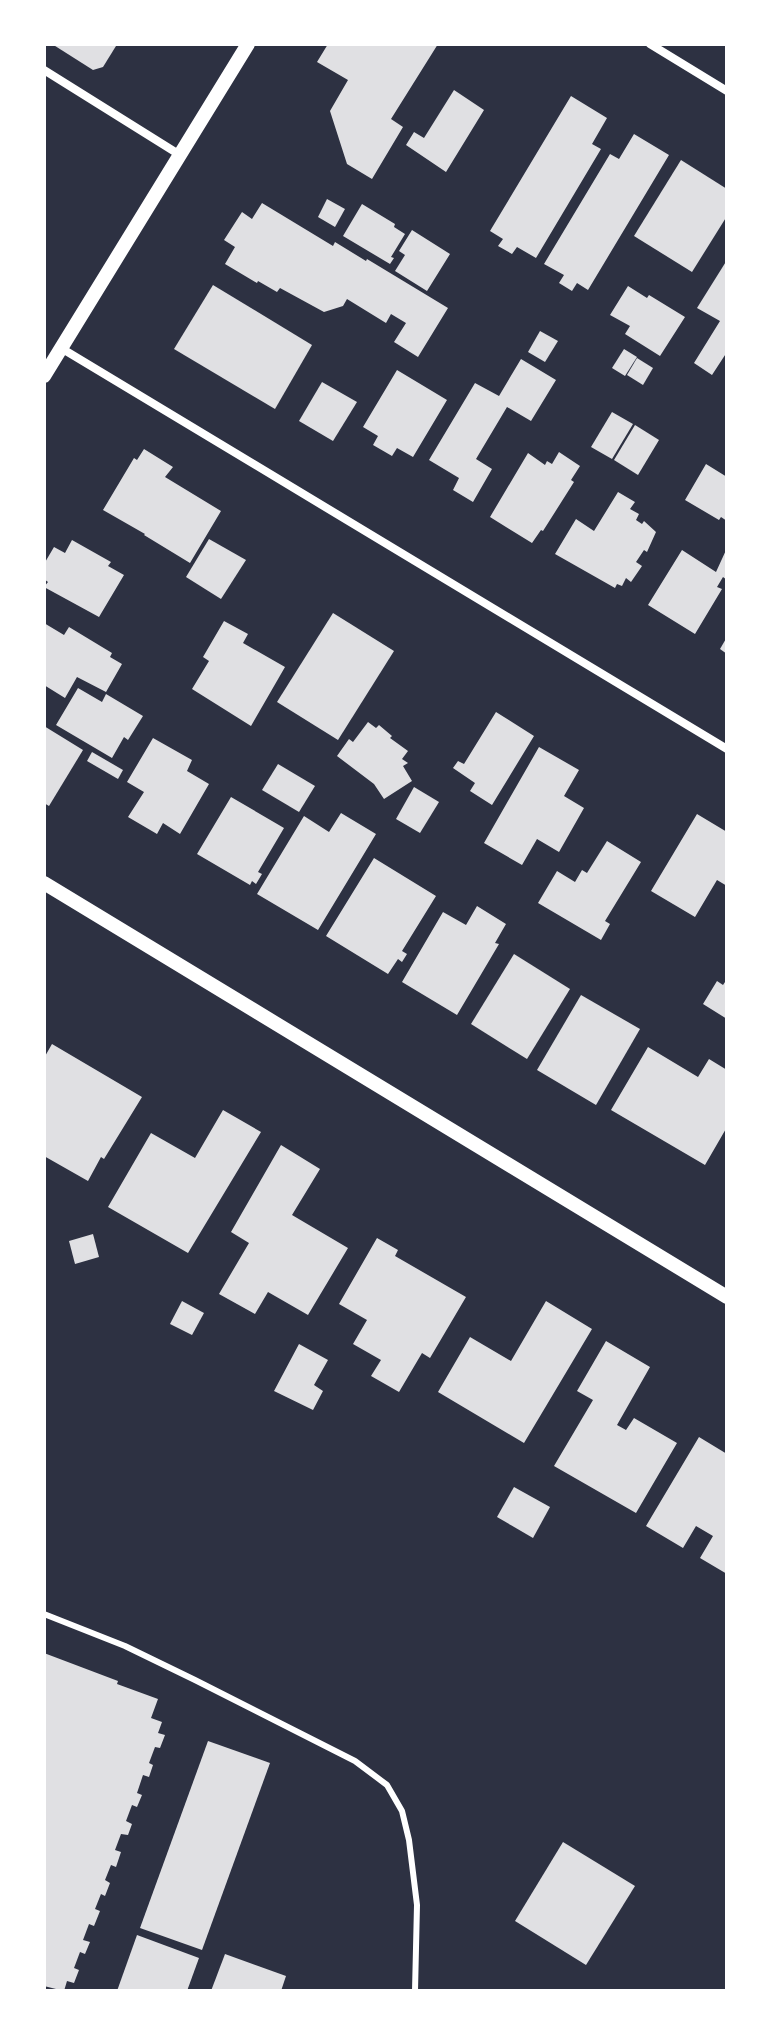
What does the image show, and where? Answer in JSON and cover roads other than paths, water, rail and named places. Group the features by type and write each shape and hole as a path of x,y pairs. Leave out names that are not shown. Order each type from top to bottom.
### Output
{"street":[{"path":"44,376 248,44"},
{"path":"650,44 727,91"},
{"path":"44,70 180,155"},
{"path":"61,348 727,749"},
{"path":"44,883 727,1297"}],"lane":[{"path":"44,1614 125,1646 195,1680 355,1761 387,1785 402,1811 409,1840 417,1905 415,1991"}]}
